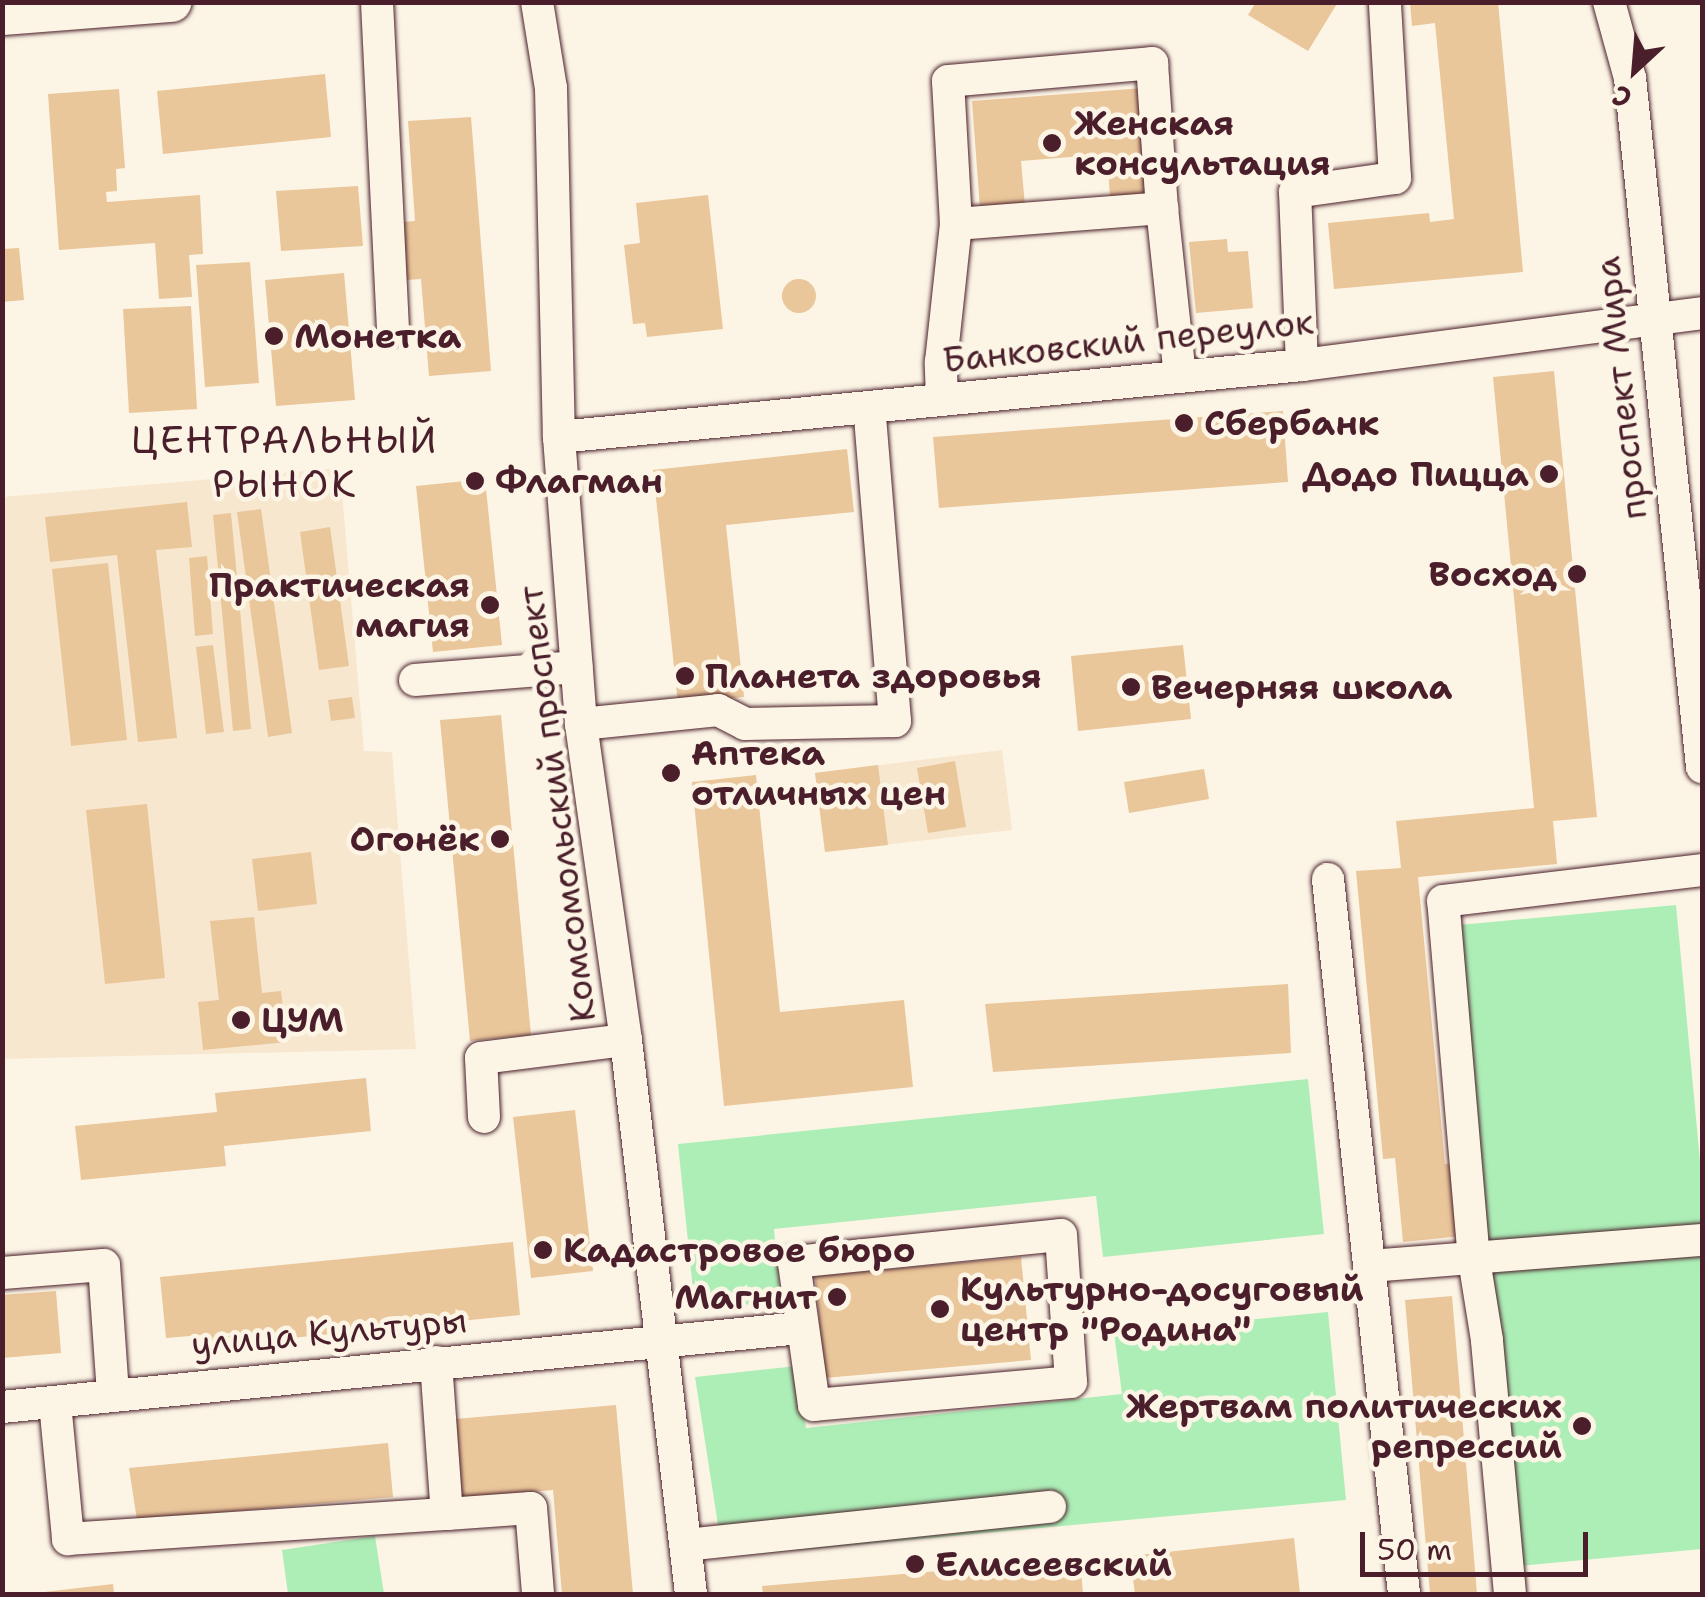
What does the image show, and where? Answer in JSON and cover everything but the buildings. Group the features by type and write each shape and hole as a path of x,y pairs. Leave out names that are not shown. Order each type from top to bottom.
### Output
{"main road":[{"path":"2,14 172,2"}],"street":[{"path":"376,2 393,330"},
{"name":"Комсомольский проспект","path":"538,2 551,88 559,437 581,724 626,1040 691,1594"},
{"path":"1302,365 1295,192 1395,178 1386,2"},
{"name":"проспект Мира","path":"1609,2 1630,78 1702,768"},
{"path":"942,400 941,362 956,224 948,81 1152,63 1180,376"},
{"path":"956,224 1162,208"},
{"name":"Банковский переулок","path":"559,437 1302,365 1702,313"},
{"path":"581,724 718,710 745,724 894,721 869,407"},
{"path":"415,680 576,668"},
{"path":"1510,1594 1487,1340 1474,1260 1444,901 1702,870"},
{"path":"1328,879 1404,1594"},
{"path":"484,1117 481,1058 626,1040"},
{"path":"1061,1235 1071,1382 814,1405 800,1328 794,1262 1061,1235"},
{"path":"1370,1266 1702,1240"},
{"path":"2,1273 104,1265 113,1394"},
{"name":"улица Культуры","path":"2,1407 800,1328"},
{"path":"436,1362 447,1514"},
{"path":"55,1403 68,1539 531,1508 538,1594"},
{"path":"686,1545 1050,1507"}],"shaded area":[{"name":"ЦЕНТРАЛЬНЫЙ РЫНОК","path":"340,468 364,751 392,752 416,1049 3,1059 2,497"},
{"path":"1002,750 1012,830 825,852 815,773"}],"green space":[{"path":"1676,905 1702,1182 1702,1549 1519,1566 1459,925"},
{"path":"1308,1079 1324,1234 1103,1257 1096,1196 774,1229 781,1301 695,1310 678,1144"},
{"path":"1328,1312 1346,1500 723,1557 695,1377 797,1366 806,1428 1122,1394 1114,1333"},
{"path":"375,1536 384,1594 288,1594 282,1550"}],"place":[{"name":"Женская консультация","path":"1052,143"},
{"name":"Монетка","path":"274,336"},
{"name":"Сбербанк","path":"1184,423"},
{"name":"Додо Пицца","path":"1549,474"},
{"name":"Флагман","path":"475,481"},
{"name":"Восход","path":"1577,574"},
{"name":"Практическая магия","path":"490,605"},
{"name":"Планета здоровья","path":"685,676"},
{"name":"Вечерняя школа","path":"1131,687"},
{"name":"Аптека отличных цен","path":"671,773"},
{"name":"Огонёк","path":"500,839"},
{"name":"ЦУМ","path":"241,1020"},
{"name":"Кадастровое бюро","path":"543,1250"},
{"name":"Магнит","path":"837,1297"},
{"name":"Культурно-досуговый центр \"Родина\"","path":"940,1309"},
{"name":"Жертвам политических репрессий","path":"1582,1426"},
{"name":"Елисеевский","path":"915,1564"}],"district":[{"name":"ЦЕНТРАЛЬНЫЙ РЫНОК","path":"285,462"}]}
